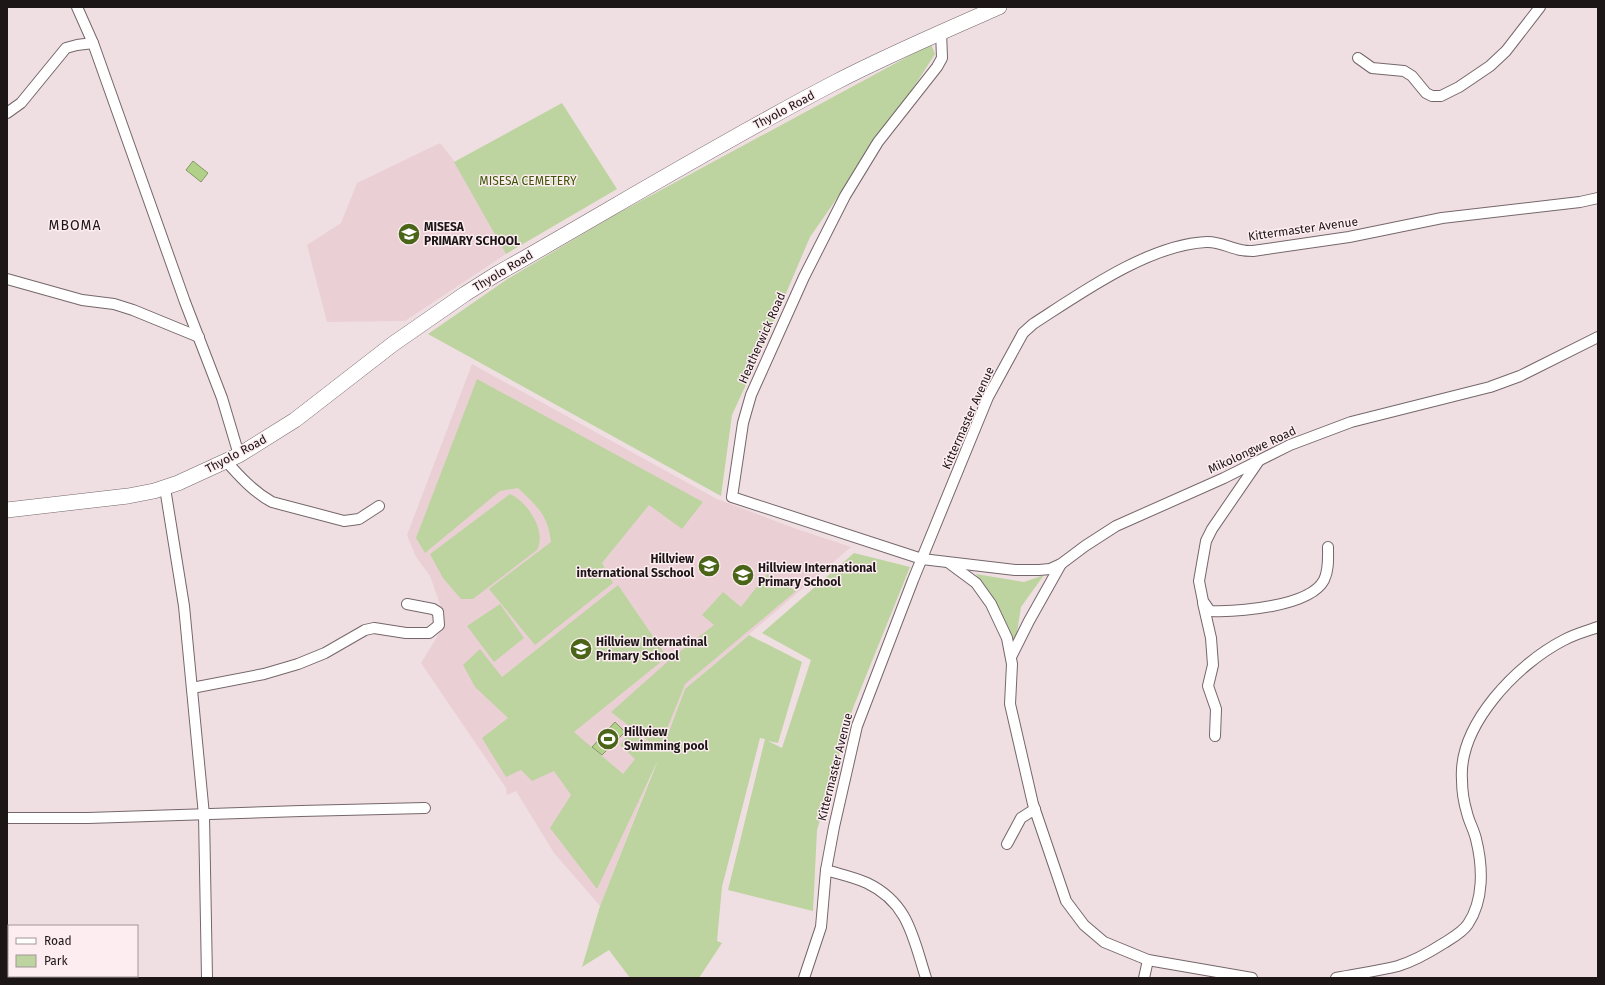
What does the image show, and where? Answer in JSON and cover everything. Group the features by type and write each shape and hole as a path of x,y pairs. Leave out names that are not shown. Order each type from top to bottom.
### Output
{"highway":[{"name":"Thyolo Road","path":"7,510 128,496 165,488 233,458 295,420 393,344 495,275 746,130 836,82 942,31 999,7"}],"street":[{"path":"77,7 93,43 222,398 233,458 244,481 262,497 272,502 344,521 359,519 379,506"},
{"path":"1358,58 1372,68 1404,71 1412,76 1426,93 1432,96 1441,96 1459,87 1490,66 1506,51 1540,7"},
{"name":"Heatherwick Road","path":"922,559 732,497 743,423 751,395 804,277 845,196 874,149 938,67 942,58 942,31"},
{"path":"7,113 20,103 66,48 93,43"},
{"name":"Kittermaster Avenue","path":"804,978 820,927 826,870 834,827 857,726 922,559 988,397 1023,333 1032,324 1108,277 1167,249 1194,243 1219,242 1240,250 1253,251 1349,236 1442,218 1575,203 1598,198"},
{"path":"7,278 82,300 114,304 133,310 199,337"},
{"name":"Mikolongwe Road","path":"922,559 1014,570 1050,569 1062,564 1085,546 1116,526 1179,499 1290,445 1351,422 1490,387 1520,376 1598,337"},
{"path":"1215,736 1216,709 1208,686 1213,665 1211,638 1199,581 1206,542 1212,529 1259,461"},
{"path":"165,488 184,606 204,815 207,978"},
{"path":"1203,602 1210,611 1227,612 1284,604 1304,596 1319,587 1324,580 1327,568 1328,547"},
{"path":"946,561 976,583 991,604 1007,638 1012,664 1010,704 1034,809 1066,901 1084,925 1104,942 1148,960 1252,978"},
{"path":"1011,657 1029,621 1062,564"},
{"path":"192,688 264,674 298,664 325,653 365,630 374,628 406,633 429,633 439,625 438,612 433,609 407,604"},
{"path":"1336,978 1399,965 1431,951 1453,938 1467,926 1474,914 1480,893 1480,864 1476,838 1467,813 1462,782 1461,766 1464,753 1486,709 1498,692 1544,652 1564,640 1598,627"},
{"path":"7,818 88,818 425,808"},
{"path":"1008,844 1021,818 1034,809"},
{"path":"826,870 866,883 886,894 895,902 904,915 926,978"},
{"path":"1144,978 1148,960"}],"shaded area":[{"name":"MISESA PRIMARY SCHOOL","path":"440,143 455,162 506,254 405,321 327,322 307,245 341,223 357,183"},
{"path":"193,161 208,173 201,182 186,170"},
{"name":"Hillview Internatinal Primary School","path":"472,364 717,499 794,528 851,547 685,689 600,906 554,853 516,791 507,795 506,788 421,663 443,627 441,607 430,576 416,557 407,535"},
{"name":"Hillview Swimming pool","path":"615,722 625,732 602,755 592,747"}],"green space":[{"path":"931,44 935,54 908,96 810,237 761,352 732,415 721,496 428,334 506,280 613,216"},
{"name":"MISESA CEMETERY","path":"562,103 617,189 506,254 454,162"},
{"path":"477,379 703,502 682,529 649,505 602,563 613,583 535,645 489,589 551,542 550,533 544,518 531,500 518,488 500,491 425,553 416,538"},
{"path":"510,494 517,498 529,510 538,526 540,535 537,550 473,599 461,599 443,578 430,554"},
{"path":"854,553 910,567 853,708 817,830 813,911 728,890 765,739 760,738 722,887 717,941 722,943 699,978 630,978 609,950 582,967 600,906 658,760 597,889 550,828 571,795 554,771 532,781 521,770 506,777 482,738 508,718 475,687 463,665 480,649 502,677 618,585 667,657 574,732 623,774 635,759 620,745 631,731 661,752 685,689 749,635 802,662 778,743 768,741 782,748 811,660 762,633"},
{"path":"767,574 796,591 685,684 659,749 611,712 674,656 714,625 702,615 723,592 741,607"},
{"path":"976,574 1024,582 1044,575 1021,607 1015,645 1006,622"},
{"path":"500,604 524,638 494,662 467,626"}],"place":[{"name":"MISESA PRIMARY SCHOOL","path":"409,234"},
{"name":"Hillview international Sschool","path":"709,566"},
{"name":"Hillview International Primary School","path":"743,575"},
{"name":"Hillview Internatinal Primary School","path":"581,649"},
{"name":"Hillview Swimming pool","path":"608,739"}],"district":[{"name":"MBOMA","path":"75,225"}]}
